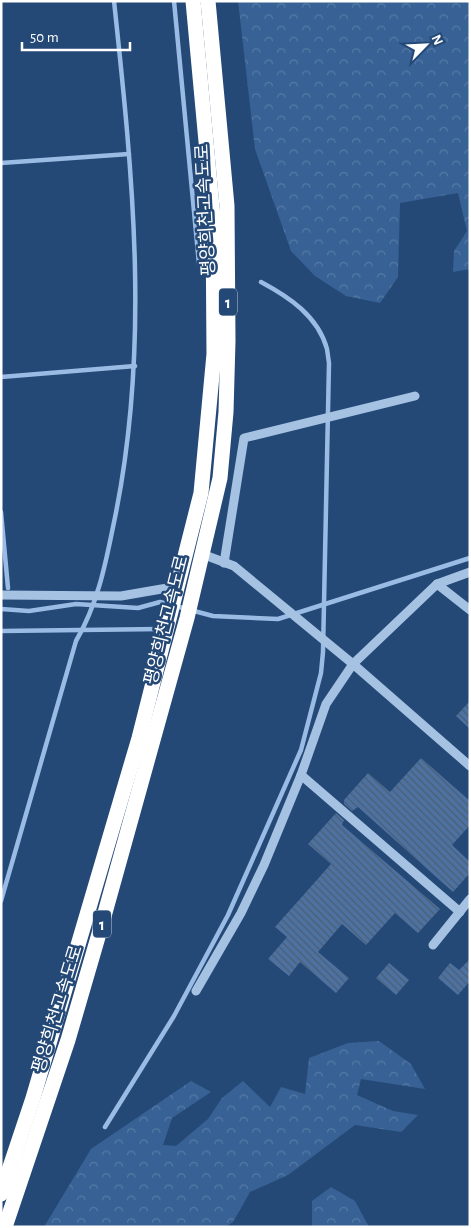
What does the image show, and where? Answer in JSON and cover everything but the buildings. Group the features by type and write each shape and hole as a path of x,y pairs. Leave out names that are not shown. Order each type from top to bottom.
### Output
{"highway":[{"name":"평양희천고속도로","path":"5,1227 68,1040 187,618 182,594 201,493 214,354 213,217 193,1"},
{"name":"평양희천고속도로","path":"1,1194 33,1098 139,738 172,614 202,554 220,478 226,412 228,341 227,206 208,1"}],"street":[{"path":"224,563 244,438 415,396"},
{"path":"202,554 234,566 352,664 470,766"},
{"path":"196,992 260,873 301,775 326,704 352,664 437,584 470,572"},
{"path":"437,584 470,610"},
{"path":"1,595 102,597 146,593 182,594"},
{"path":"301,775 460,912"},
{"path":"433,945 470,899"}],"green space":[{"path":"238,1 470,1 470,269 453,272 454,251 467,231 458,193 400,203 398,277 380,303 346,296 315,276 291,251 255,149"},
{"path":"379,1041 411,1064 425,1089 361,1079 357,1095 393,1111 418,1115 401,1132 355,1125 288,1175 250,1192 233,1222 225,1227 44,1227 91,1149 191,1081 211,1092 172,1118 163,1145 176,1146 208,1119 222,1098 243,1081 270,1107 281,1087 305,1094 309,1058 348,1043"},
{"path":"331,1187 355,1201 369,1227 312,1227 312,1201"}],"waterway":[{"path":"1,901 76,641 90,614 99,586 110,542 125,461 132,395 135,330 135,264 127,133 114,1"},
{"path":"174,1 199,264"},
{"path":"1,163 129,154"},
{"path":"105,1127 174,1016 228,915 301,750 321,673 329,363 327,349 323,337 310,317 292,301 261,282"},
{"path":"1,377 135,366"},
{"path":"1,512 8,588"},
{"path":"1,609 29,611 76,604 138,608 160,602 213,616 278,619 470,558"},
{"path":"1,631 161,629"}]}
